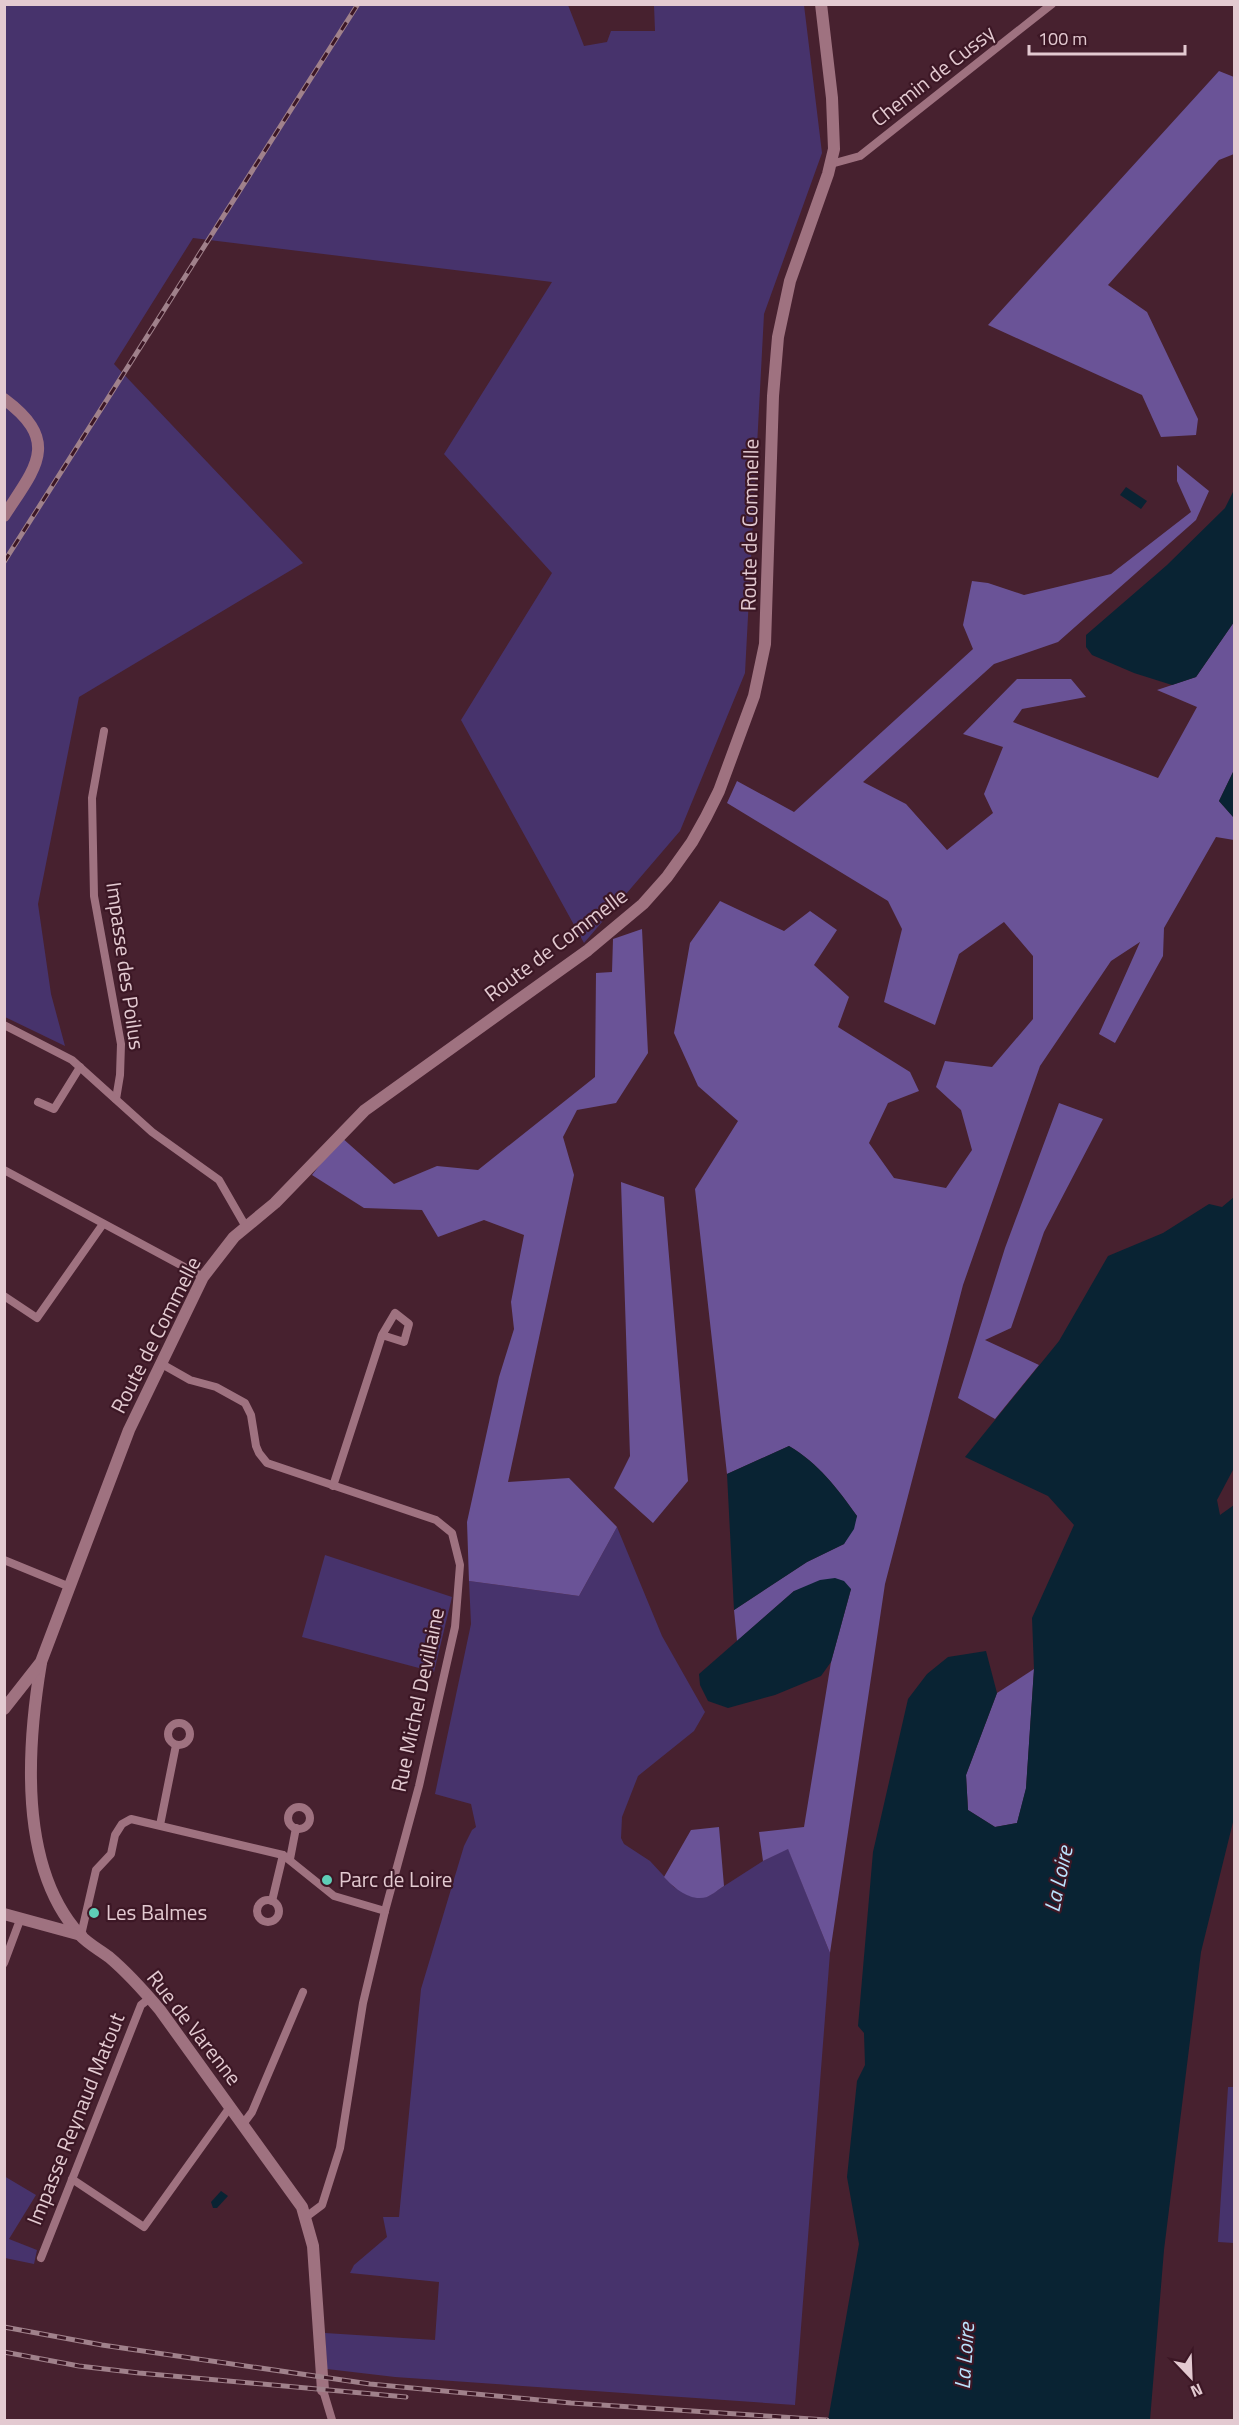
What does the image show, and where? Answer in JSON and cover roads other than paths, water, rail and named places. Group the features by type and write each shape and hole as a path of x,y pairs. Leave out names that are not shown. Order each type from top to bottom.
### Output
{"street":[{"name":"Route de Commelle","path":"4,1709 41,1662 129,1430 203,1277 234,1237 275,1203 365,1110 588,950 643,904 667,877 692,842 706,817 738,741 761,668 767,629 773,396 778,337 790,281 831,164 834,149 834,123 820,4"},
{"name":"Chemin de Cussy","path":"831,164 860,156 1052,4"},
{"path":"4,399 30,422 39,445 34,469 4,516"},
{"name":"Impasse des Poilus","path":"104,731 92,798 94,896 122,1044 116,1098"},
{"path":"4,1025 72,1060 152,1132 219,1180 246,1227"},
{"path":"38,1101 54,1109 80,1067"},
{"path":"4,1170 203,1277"},
{"path":"4,1296 37,1318 103,1224"},
{"path":"333,1486 382,1335"},
{"name":"Rue Michel Devillaine","path":"160,1363 190,1380 216,1387 244,1403 251,1416 256,1446 267,1463 436,1520 452,1533 460,1565 455,1627 425,1759 363,2003 340,2148 322,2205 306,2217"},
{"path":"4,1560 69,1587"},
{"name":"Rue de Varenne","path":"41,1662 32,1743 33,1812 36,1840 50,1885 63,1910 81,1935 111,1959 150,1998 298,2200 306,2217 313,2246 323,2390"},
{"path":"160,1824 176,1745"},
{"path":"4,1914 81,1935 96,1870 111,1854 116,1835 122,1824 131,1819 160,1824 286,1857 334,1896 385,1911"},
{"path":"272,1901 296,1828"},
{"path":"4,1963 20,1920"},
{"path":"243,2124 252,2112 303,1992"},
{"name":"Impasse Reynaud Matout","path":"41,2258 141,2005 150,1998"},
{"path":"72,2179 144,2227 230,2106"},
{"path":"323,2390 332,2421"}],"water":[{"path":"1126,487 1147,501 1141,509 1120,495"},
{"path":"1234,490 1234,622 1196,677 1172,685 1134,673 1092,655 1086,647 1086,635 1167,565 1225,508"},
{"path":"1234,770 1234,818 1219,801"},
{"name":"La Loire","path":"1234,1197 1234,1468 1217,1500 1220,1515 1234,1505 1234,1818 1201,1952 1164,2250 1150,2420 828,2420 859,2244 847,2177 857,2081 865,2065 864,2033 858,2026 873,1852 908,1699 927,1674 948,1657 986,1651 997,1693 966,1775 968,1810 995,1827 1017,1823 1026,1788 1034,1669 1032,1618 1074,1525 1048,1496 965,1457 1059,1341 1108,1256 1163,1233 1209,1204 1222,1207"},
{"path":"789,1446 818,1468 842,1496 857,1516 854,1529 844,1544 807,1562 734,1610 727,1474"},
{"path":"835,1578 844,1581 851,1589 831,1662 821,1676 775,1695 728,1708 708,1701 700,1685 699,1674 794,1591 820,1580"},
{"path":"221,2191 228,2196 217,2208 213,2208 211,2202"}],"railway":[{"path":"4,562 358,4"},
{"path":"4,2327 102,2345 370,2384 571,2403 827,2420"},
{"path":"4,2352 79,2366 139,2373 406,2397"}],"place":[{"name":"Parc de Loire","path":"327,1880"},
{"name":"Les Balmes","path":"94,1913"}]}
